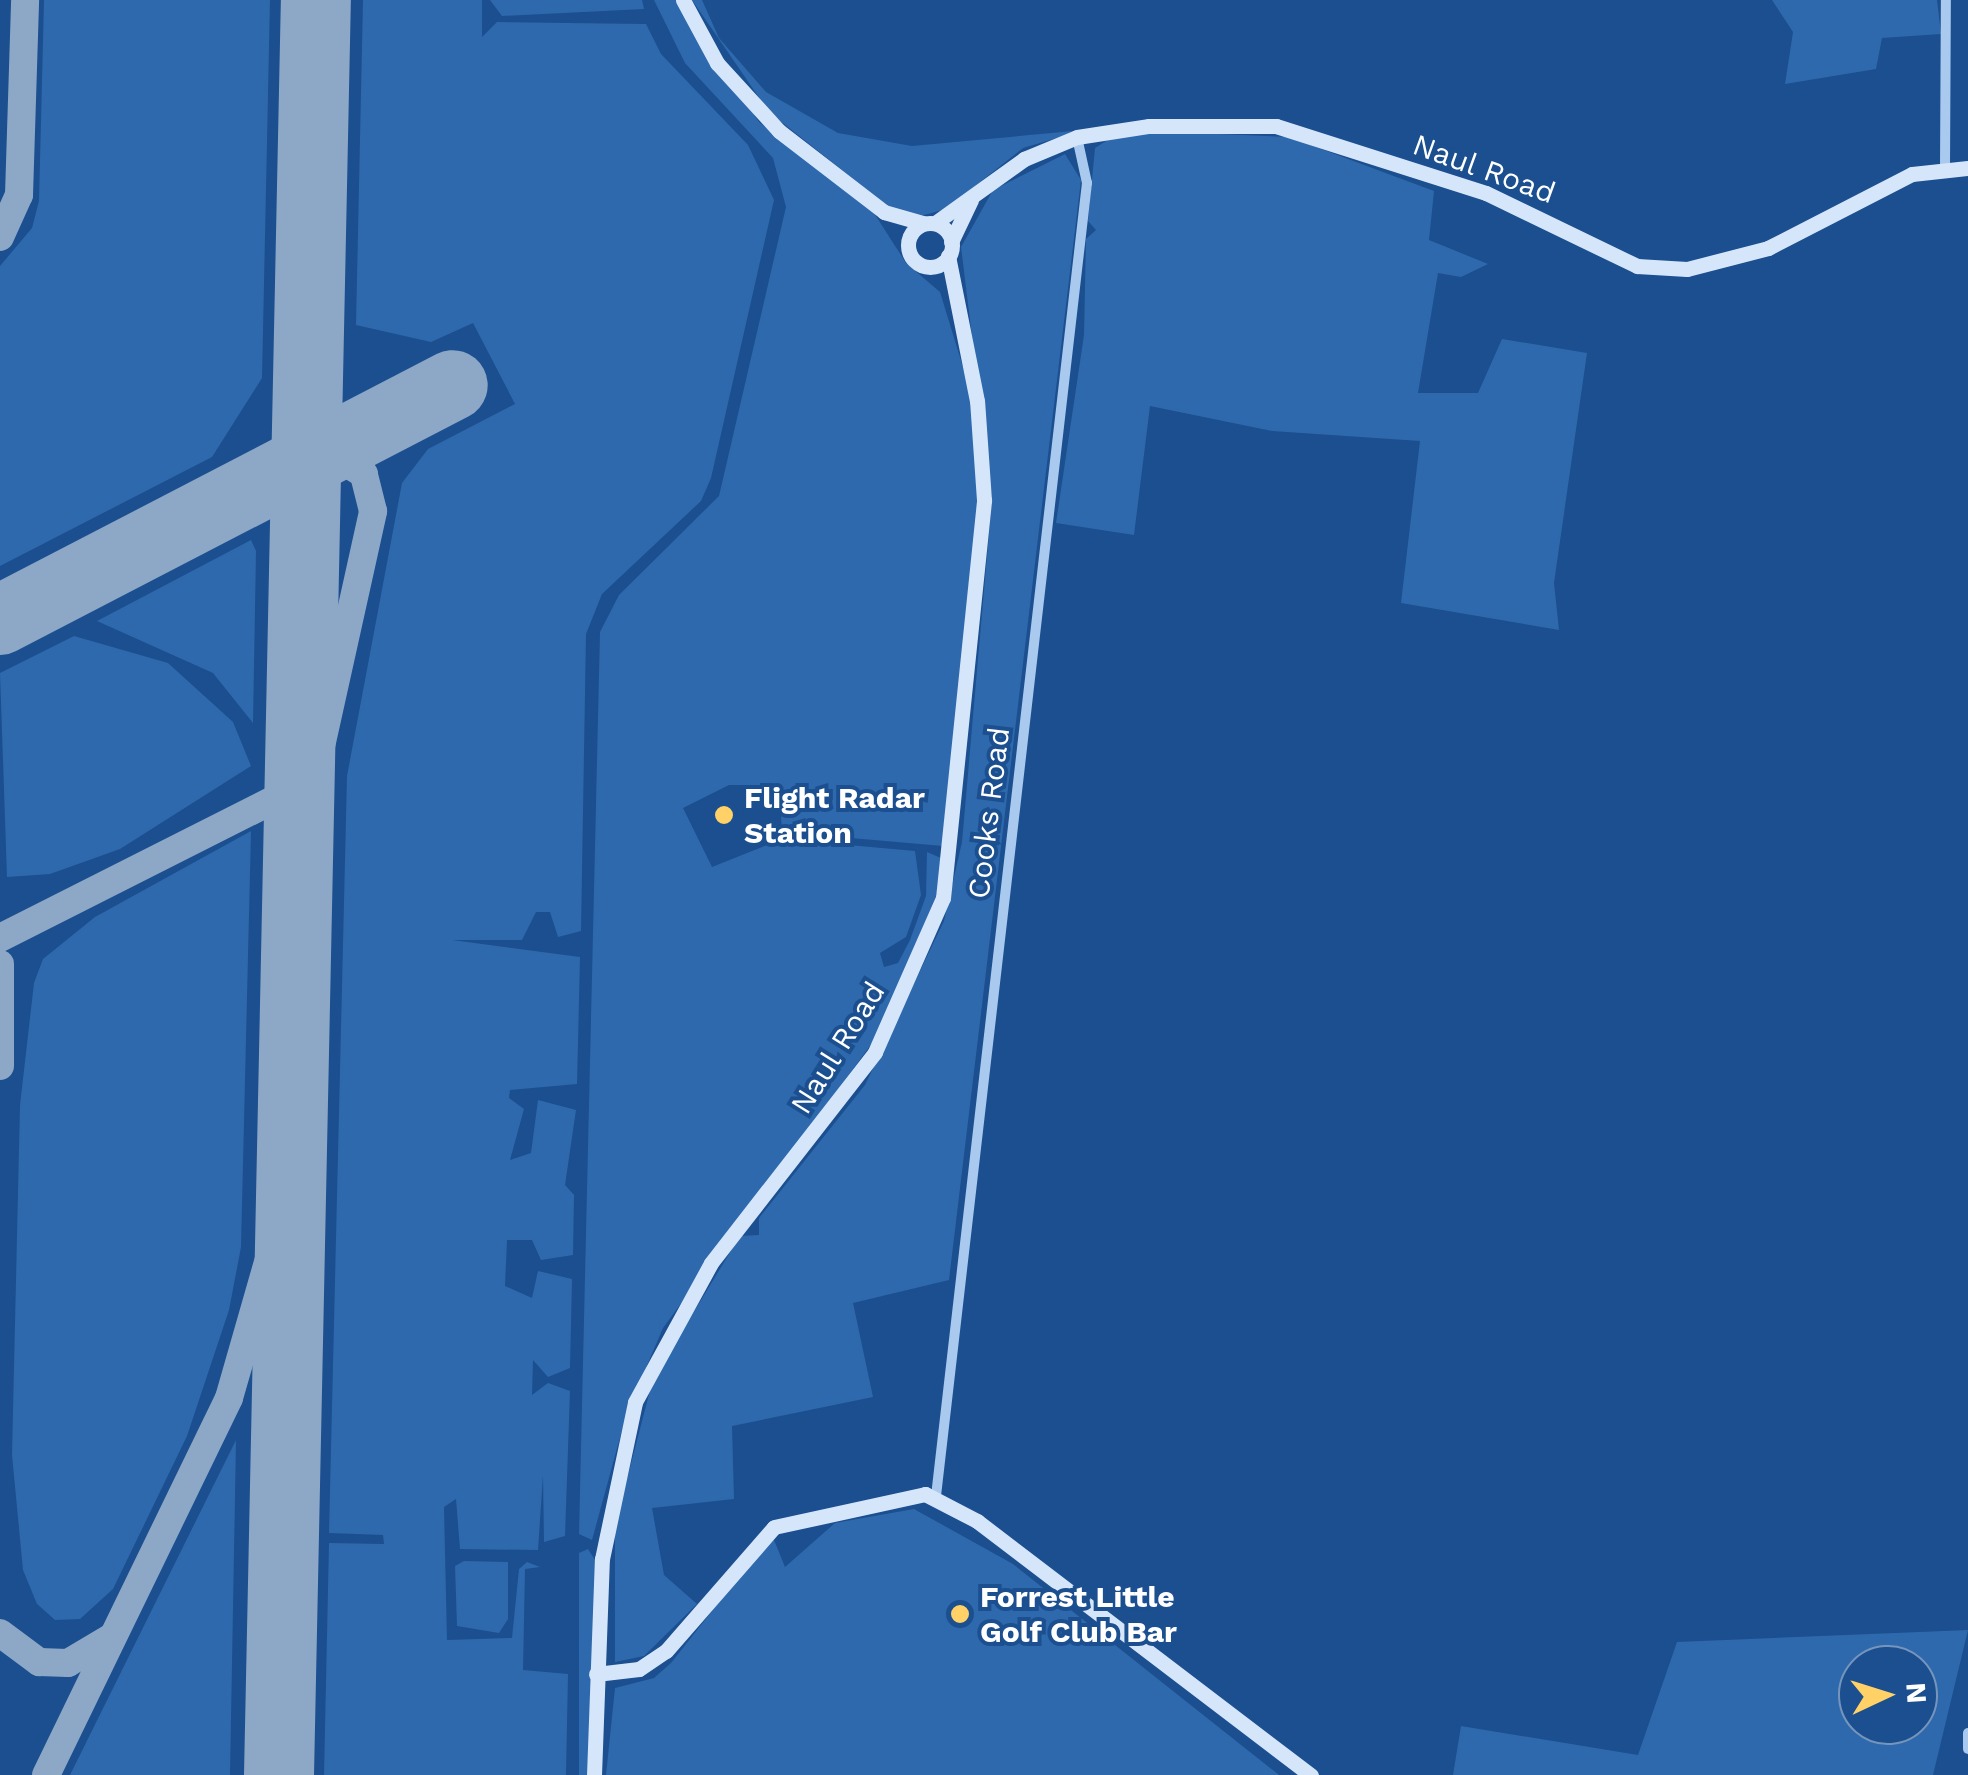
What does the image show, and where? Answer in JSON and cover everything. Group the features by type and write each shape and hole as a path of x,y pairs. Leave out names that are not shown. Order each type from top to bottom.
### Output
{"street":[{"path":"684,0 748,101 884,212 929,223 950,249 917,262"},
{"path":"1944,167 1946,0"},
{"name":"Naul Road","path":"908,243 929,223 1024,158 1078,137 1149,126 1276,126 1486,193 1624,261 1667,270 1731,263 1894,181 1944,167 1968,168"},
{"name":"Cooks Road","path":"936,1496 1088,184 1078,137"},
{"name":"Naul Road","path":"594,1775 596,1674 608,1508 635,1402 710,1264 814,1138 901,1008 952,852 984,500 977,401 951,302 950,249 973,196"},
{"name":"Naul Road","path":"884,212 917,262 951,302"},
{"path":"596,1674 639,1669 666,1651 774,1527 936,1496 1311,1775"},
{"path":"1968,1733 1968,1750"}],"shaded area":[{"path":"44,0 270,0 262,378 212,457 0,566 0,266 32,228 39,201"},
{"path":"363,0 482,0 482,37 497,22 646,24 661,54 748,145 774,200 711,478 701,501 602,594 586,634 581,931 558,937 550,912 536,912 522,940 452,940 580,957 577,1084 510,1090 509,1098 524,1109 510,1160 531,1153 538,1100 576,1110 565,1185 574,1195 573,1255 541,1260 532,1240 507,1240 505,1286 532,1298 538,1271 572,1279 570,1368 548,1377 533,1360 532,1395 548,1383 570,1391 565,1536 544,1542 543,1475 538,1550 460,1549 456,1499 444,1507 447,1640 512,1638 519,1569 527,1562 540,1567 525,1569 523,1670 568,1674 566,1775 324,1775 329,1543 384,1544 383,1535 329,1533 347,776 402,483 428,449 515,404 473,323 431,342 356,325"},
{"path":"490,0 642,0 644,9 502,16"},
{"path":"654,0 676,0 759,122 874,213 906,263 940,292 970,390 980,494 943,846 782,832 779,785 729,785 683,808 712,867 782,839 915,851 921,895 906,937 880,953 884,967 898,963 910,940 926,896 927,852 941,858 938,891 878,1035 663,1328 627,1412 592,1540 579,1534 600,632 619,595 719,496 786,207 773,158 685,63"},
{"path":"692,0 702,0 719,38 766,92 838,133 912,146 1084,130 1023,148 946,209 917,217 886,205 769,112"},
{"path":"1772,0 1937,0 1941,34 1882,38 1876,69 1785,84 1793,32"},
{"path":"1173,132 1289,137 1434,191 1429,240 1488,264 1461,277 1438,273 1418,393 1478,393 1502,339 1587,353 1554,583 1559,630 1401,603 1420,441 1272,431 1150,406 1134,535 1056,523 1084,335 1086,239 1096,230 1088,221 1095,148 1114,136"},
{"path":"1065,154 1081,180 949,1280 853,1303 873,1397 732,1426 734,1499 652,1508 664,1575 697,1604 644,1656 615,1662 615,1525 653,1379 740,1236 759,1235 759,1218 865,1085 944,921 962,842 992,499 961,247 993,190"},
{"path":"251,540 256,551 253,723 213,673 97,621"},
{"path":"74,636 168,663 233,722 251,766 120,849 50,874 7,877 0,673"},
{"path":"251,831 241,1247 229,1310 187,1436 113,1589 80,1619 55,1620 37,1604 23,1570 12,1455 20,1105 34,983 43,959 95,917"},
{"path":"236,1440 230,1775 70,1775"},
{"path":"914,1509 1013,1564 1279,1775 606,1775 615,1688 654,1678 671,1663 772,1535 785,1567 835,1523"},
{"path":"588,1549 597,1563 589,1775 579,1775 579,1553"},
{"path":"464,1561 508,1562 508,1619 499,1633 457,1626 455,1566"},
{"path":"1968,1630 1933,1775 1453,1775 1461,1726 1638,1755 1677,1642"}],"taxiway":[{"path":"0,237 19,195 25,0"},
{"path":"0,938 283,795 316,769 373,511 364,474 339,459 313,458"},
{"path":"0,964 0,1066"},
{"path":"46,1775 229,1398 279,1224 291,1116"},
{"path":"0,1633 39,1662 68,1663 110,1638"}],"runway":[{"path":"279,1775 316,0"},
{"path":"0,620 453,385"}],"place":[{"name":"Flight Radar Station","path":"724,815"},
{"name":"Forrest Little Golf Club Bar","path":"960,1614"}]}
